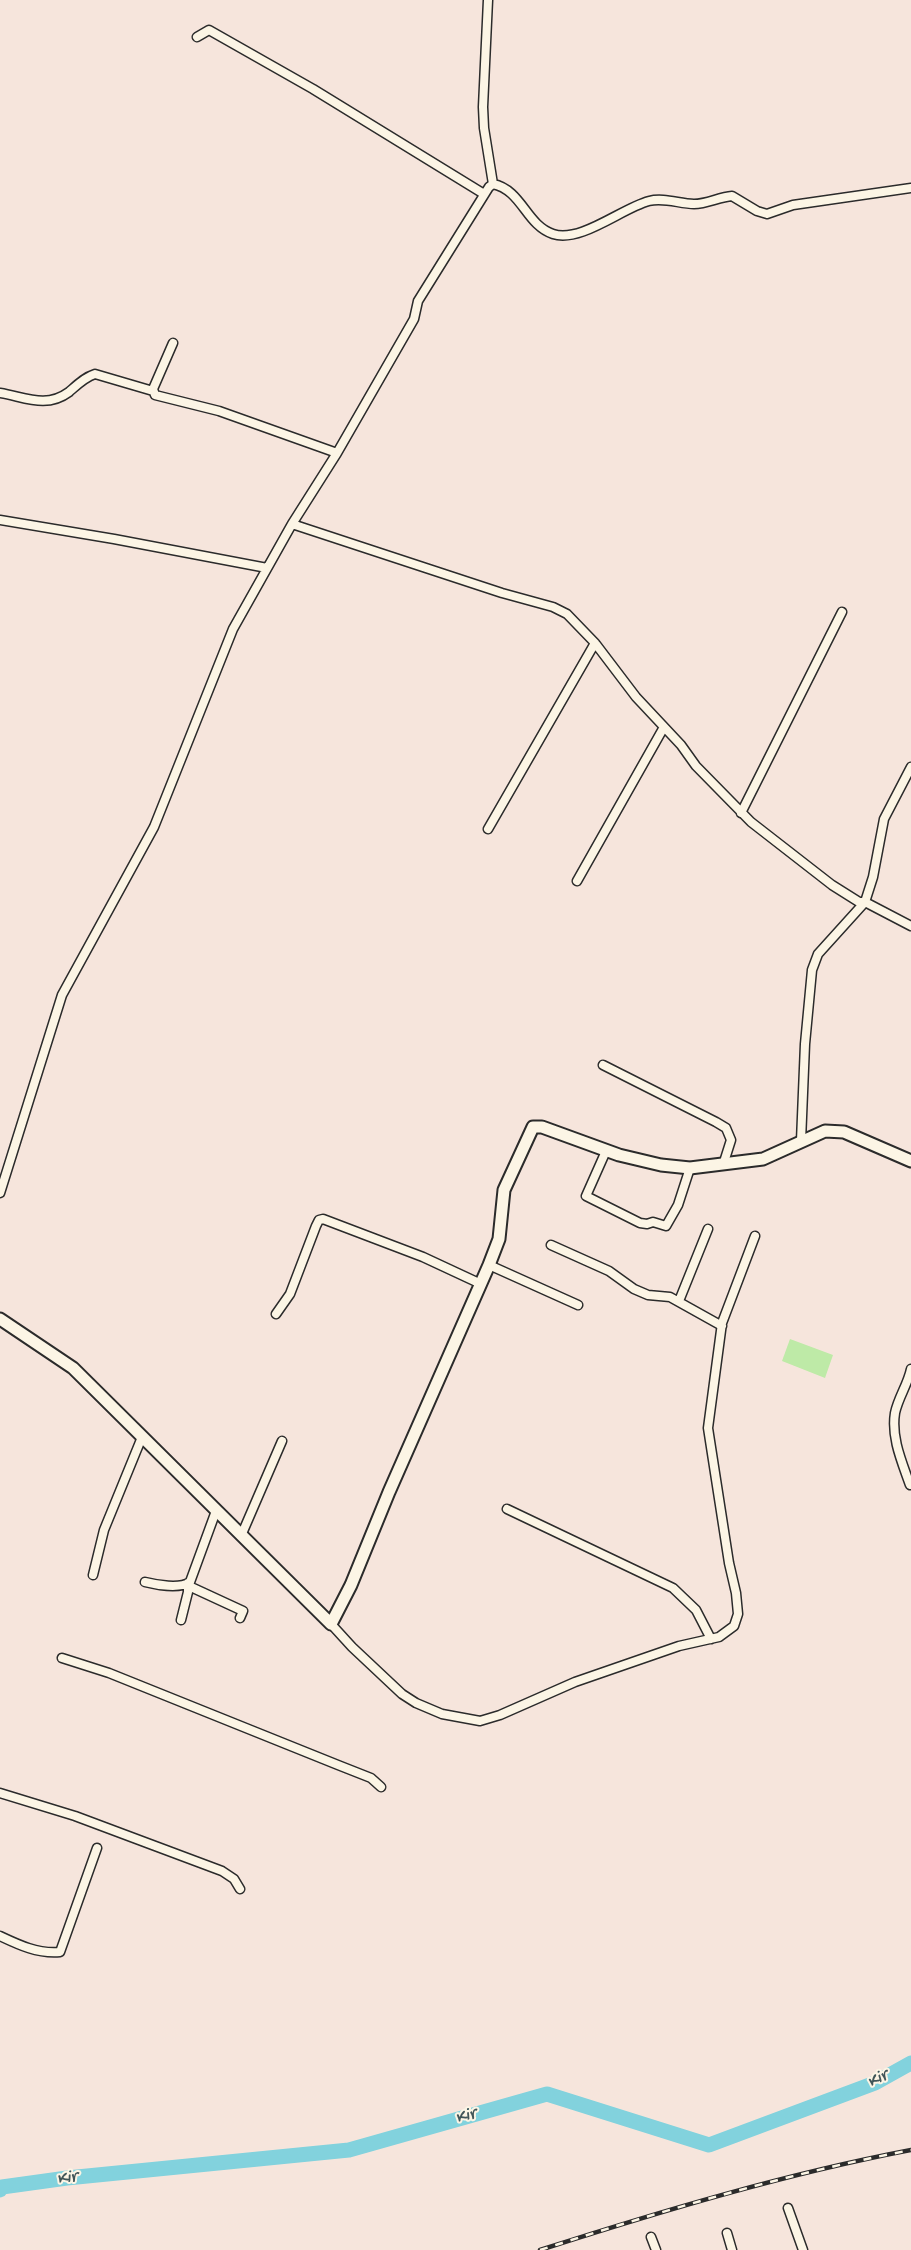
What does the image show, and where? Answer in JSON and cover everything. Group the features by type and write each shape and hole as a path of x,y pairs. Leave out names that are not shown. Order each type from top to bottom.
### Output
{"street":[{"path":"488,0 483,107 484,128 493,184"},
{"path":"197,37 209,30 313,89 484,194"},
{"path":"493,184 513,194 527,213 546,230 561,235 576,234 640,204 656,200 696,204 732,196 757,211 767,214 793,205 911,188"},
{"path":"0,1193 62,995 154,827 233,629 292,524 337,453 414,319 418,301 484,194 493,184"},
{"path":"153,391 173,343"},
{"path":"0,393 34,400 52,401 69,392 89,375 95,374 153,391 156,395 218,411 337,453"},
{"path":"0,520 267,568"},
{"path":"292,524 502,593 552,607 567,614 595,643 636,697 696,766 741,813 832,885 859,902 865,902 911,926"},
{"path":"741,813 842,612"},
{"path":"488,829 595,643"},
{"path":"577,880 664,727"},
{"path":"802,1141 806,1044 812,970 818,954 865,902 873,876 884,819 911,767"},
{"path":"603,1065 673,1098 726,1128 731,1140 724,1162"},
{"path":"330,1624 351,1585 389,1492 489,1265 499,1239 504,1190 533,1127 542,1127 606,1151 661,1164 690,1168 724,1162 763,1159 825,1131 844,1132 911,1161"},
{"path":"606,1151 586,1196 644,1224 653,1222 666,1226 678,1204 690,1168"},
{"path":"276,1314 290,1294 316,1226 319,1220 323,1219 414,1254 481,1284"},
{"path":"679,1301 708,1229"},
{"path":"0,1319 73,1368 352,1647 402,1694 416,1703 442,1714 480,1721 500,1715 575,1682 679,1646 711,1640 734,1626 738,1614 736,1593 728,1563 708,1428 722,1326 755,1236"},
{"path":"551,1245 609,1271 634,1289 648,1295 670,1297 722,1326"},
{"path":"489,1265 578,1305"},
{"path":"910,1485 899,1455 895,1421 896,1412 911,1369"},
{"path":"93,1575 107,1522 142,1437"},
{"path":"241,1536 282,1441"},
{"path":"507,1509 674,1588 696,1610 711,1640"},
{"path":"181,1620 188,1592 188,1583 216,1511"},
{"path":"145,1582 179,1585 188,1583"},
{"path":"188,1583 191,1587 243,1611 240,1618"},
{"path":"62,1658 109,1673 371,1778 381,1787"},
{"path":"0,1793 75,1816 222,1871 234,1879 240,1889"},
{"path":"0,1936 32,1950 48,1953 60,1952 97,1848"},
{"path":"788,2208 802,2250"},
{"path":"726,2233 732,2250"},
{"path":"651,2236 656,2250"}],"green space":[{"path":"790,1339 833,1355 825,1378 782,1361"}],"waterway":[{"name":"Kir","path":"0,2190 2,2187 67,2178 349,2150 547,2094 709,2145 875,2083 911,2063"}],"railway":[{"path":"540,2250 724,2194 817,2170 911,2150"}]}
